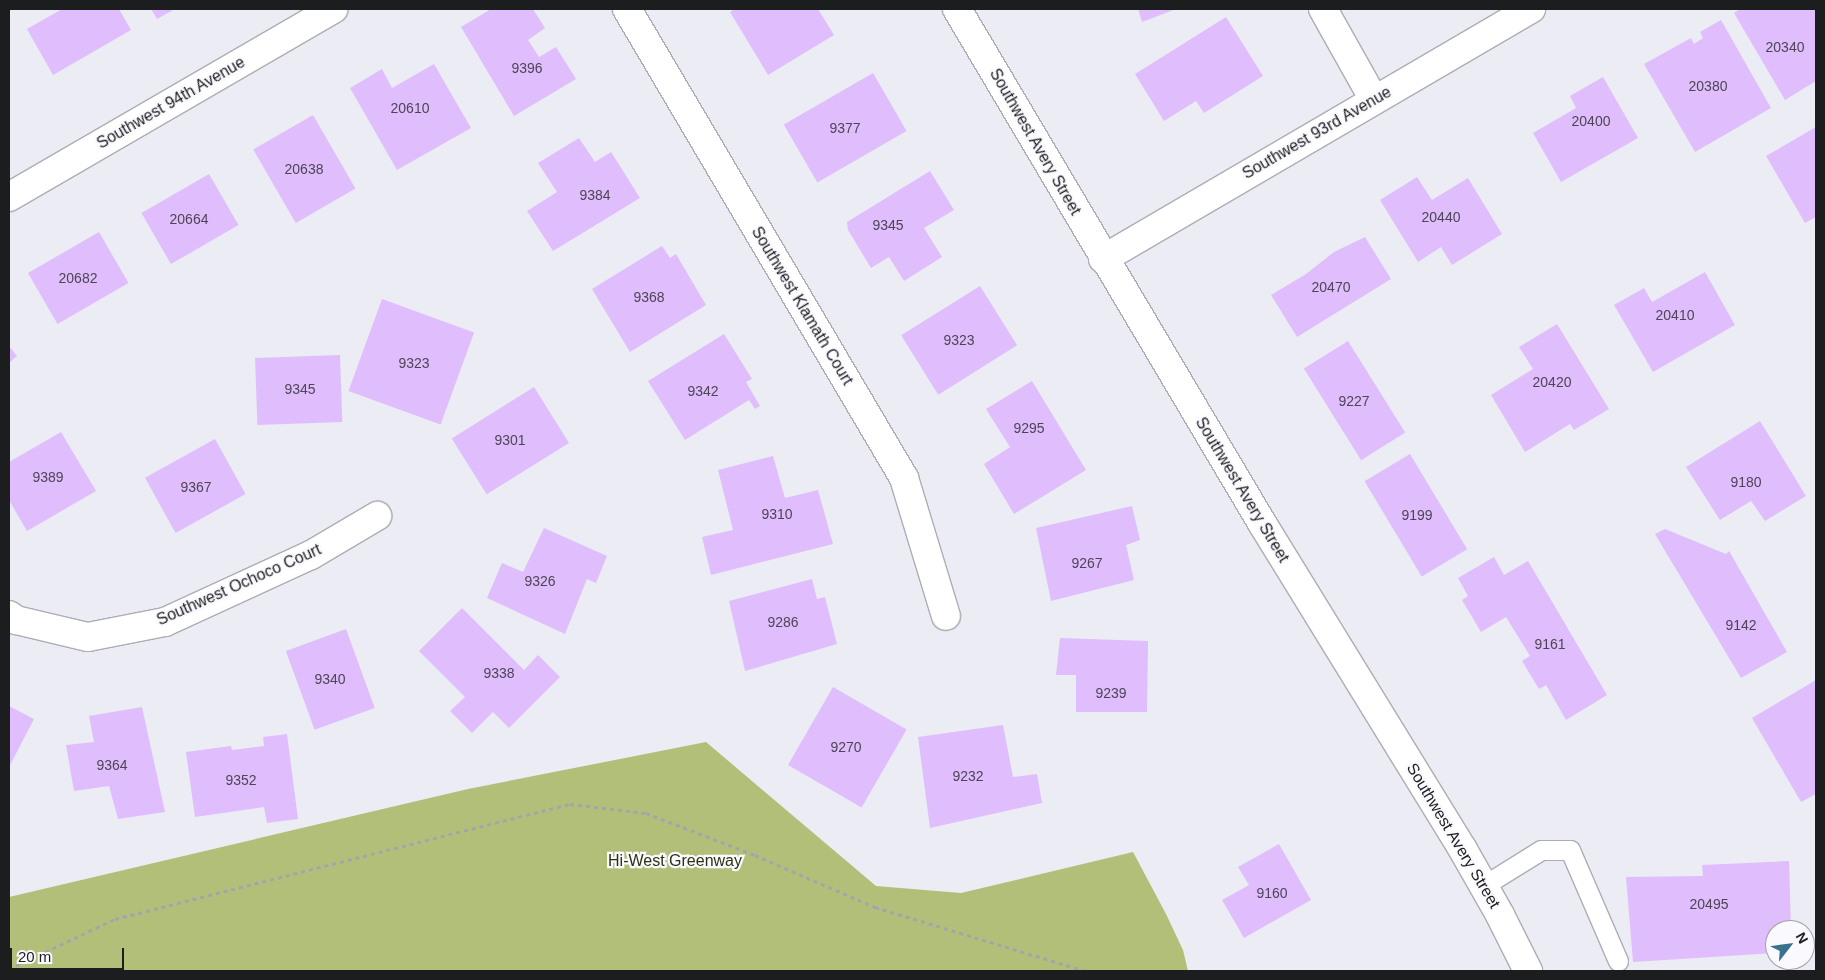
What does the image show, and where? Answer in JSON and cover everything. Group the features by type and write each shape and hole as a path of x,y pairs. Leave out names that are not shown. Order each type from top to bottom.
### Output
{"street":[{"name":"Southwest 94th Avenue","path":"9,197 333,9"},
{"name":"Southwest Klamath Court","path":"627,9 904,478 946,616"},
{"name":"Southwest Avery Street","path":"957,9 1103,259 1483,886 1528,971"},
{"path":"1323,9 1374,100"},
{"name":"Southwest 93rd Avenue","path":"1103,259 1531,9"},
{"name":"Southwest Ochoco Court","path":"9,615 16,620 88,637 165,622 312,555 376,516"}],"lane":[{"path":"1483,886 1541,850 1570,850 1618,961"}],"path":[{"path":"9,970 115,919 570,804 646,813 754,855 875,907 1085,971"}],"green space":[{"name":"Hi-West Greenway","path":"706,742 876,886 961,893 1133,852 1183,950 1188,971 9,971 9,897 468,789"}],"building":[{"path":"62,9 119,9 131,30 53,75 27,29"},
{"path":"151,9 175,9 157,19"},
{"path":"491,9 533,9 545,28 528,40 539,57 556,47 576,79 514,116 461,27"},
{"path":"735,9 818,9 834,35 768,75 730,12"},
{"path":"1138,9 1176,9 1142,22"},
{"path":"1740,9 1816,9 1816,81 1785,100 1734,13"},
{"path":"1226,17 1263,76 1204,113 1196,101 1164,121 1135,74"},
{"path":"1721,20 1771,108 1695,152 1644,64 1691,38 1694,44 1703,38 1700,32"},
{"path":"434,64 471,128 397,170 350,88 382,69 392,88"},
{"path":"873,73 906,131 817,183 784,124"},
{"path":"1603,77 1638,138 1561,182 1533,133 1576,108 1570,96"},
{"path":"313,115 356,189 296,223 253,150"},
{"path":"1816,127 1816,217 1805,223 1766,156"},
{"path":"579,138 595,162 611,152 640,198 553,251 527,211 557,192 538,163"},
{"path":"930,171 954,210 924,228 942,257 904,281 889,257 871,268 848,230 847,222"},
{"path":"209,174 238,225 171,264 141,213"},
{"path":"1417,177 1432,200 1468,178 1502,234 1452,265 1441,247 1418,262 1380,200"},
{"path":"99,232 128,283 57,324 28,273"},
{"path":"1365,237 1391,279 1297,337 1271,295 1306,274 1334,252"},
{"path":"662,246 670,258 676,254 706,305 630,352 592,289"},
{"path":"1705,272 1735,325 1653,372 1614,305 1644,288 1652,302"},
{"path":"980,286 1017,345 938,395 901,335"},
{"path":"382,299 474,333 441,425 348,391"},
{"path":"1557,324 1609,409 1574,430 1570,424 1525,452 1491,395 1533,369 1519,347"},
{"path":"724,334 752,379 746,382 760,406 755,409 749,400 685,440 648,381"},
{"path":"1348,341 1405,433 1361,460 1304,369"},
{"path":"9,346 17,356 9,363"},
{"path":"340,355 342,422 257,425 255,358"},
{"path":"1032,381 1086,470 1014,514 984,464 1010,447 986,409"},
{"path":"534,387 569,443 487,494 452,438"},
{"path":"1760,421 1806,496 1765,521 1751,501 1720,520 1686,467"},
{"path":"61,432 96,491 27,531 9,500 9,462"},
{"path":"215,439 246,494 176,533 145,478"},
{"path":"1410,454 1467,549 1422,576 1365,481"},
{"path":"773,456 785,498 818,490 833,544 711,575 702,537 733,530 718,470"},
{"path":"1132,506 1140,540 1126,545 1134,580 1051,601 1036,528"},
{"path":"544,528 607,556 596,583 587,579 565,634 487,598 502,563 523,572"},
{"path":"1665,529 1726,554 1729,551 1787,652 1741,678 1655,534"},
{"path":"1494,557 1504,575 1528,561 1607,695 1566,720 1546,685 1539,689 1522,661 1530,656 1506,617 1481,632 1462,600 1468,596 1458,578"},
{"path":"812,579 817,599 825,597 837,644 745,671 729,601"},
{"path":"462,608 524,670 538,655 560,677 509,728 493,712 472,733 450,711 465,697 419,651"},
{"path":"346,629 375,708 315,730 286,651"},
{"path":"1060,638 1148,641 1147,712 1076,712 1076,675 1056,675"},
{"path":"1816,680 1816,794 1801,802 1752,718"},
{"path":"833,687 907,730 862,807 788,765"},
{"path":"9,706 34,719 9,767"},
{"path":"142,707 165,812 118,819 109,786 74,791 66,745 94,742 89,716"},
{"path":"1003,725 1013,777 1037,774 1042,803 930,828 918,737"},
{"path":"287,734 298,819 267,823 264,807 195,817 186,752 231,746 232,750 264,746 263,737"},
{"path":"1279,844 1311,900 1244,938 1222,900 1249,885 1238,867"},
{"path":"1789,861 1791,920 1765,920 1765,954 1633,962 1626,877 1703,876 1702,865"}]}
